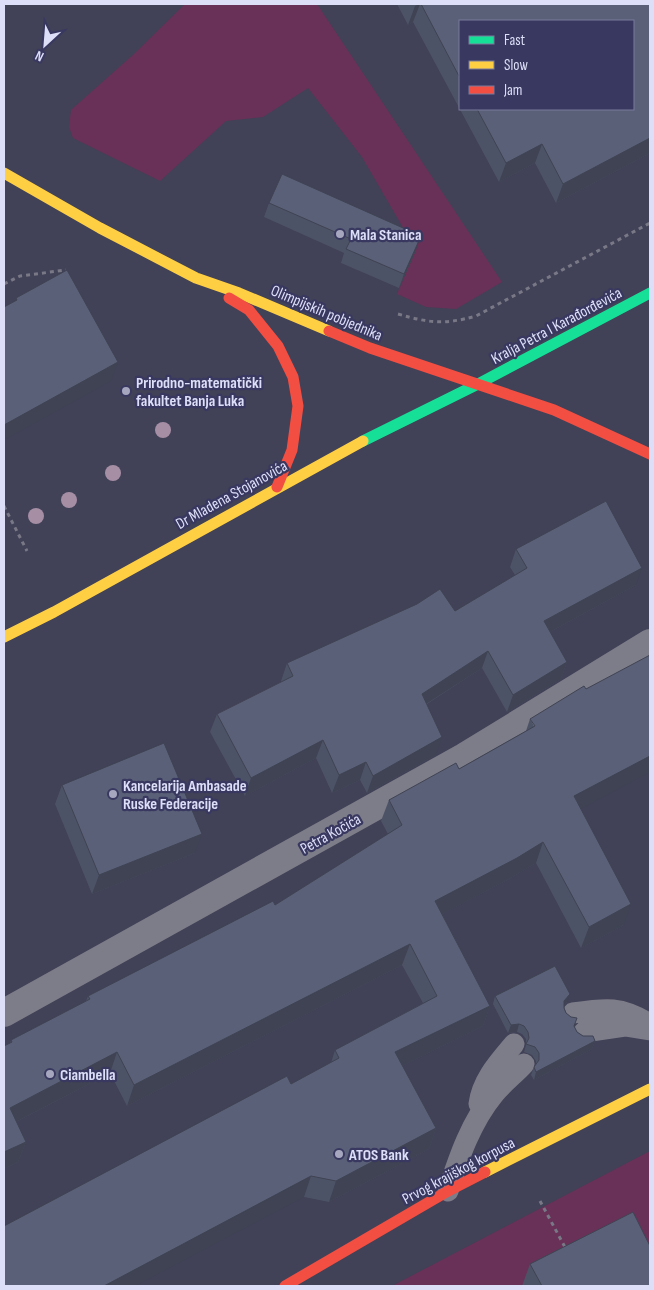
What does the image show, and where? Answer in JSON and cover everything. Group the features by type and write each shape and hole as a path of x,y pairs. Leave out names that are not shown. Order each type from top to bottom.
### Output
{"main road":[{"name":"Olimpijskih pobjednika","path":"4,173 100,228 196,278 238,293 370,348 554,410 650,454"},
{"path":"196,278 249,310 278,346 293,377 298,406 292,450 277,487"},
{"name":"Kralja Petra I Karađorđevića","path":"476,385 650,293"},
{"name":"Dr Mladena Stojanovića","path":"4,638 343,451 476,385"},
{"name":"Prvog krajiškog korpusa","path":"285,1286 448,1191 650,1089"}],"street":[{"name":"Petra Kočića","path":"6,1007 464,757 650,643"}],"lane":[{"path":"573,1013 596,1009 619,1009 650,1024"},
{"path":"584,1032 625,1026 650,1030"},
{"path":"477,1119 480,1096 493,1069 514,1044"},
{"path":"448,1191 462,1148 477,1119 494,1094 524,1064"}],"path":[{"path":"398,314 426,322 442,323 460,321 476,316 650,223"},
{"path":"4,284 20,276 66,270"},
{"path":"4,506 27,551"},
{"path":"540,1201 569,1255"}],"shaded area":[{"path":"185,4 317,4 502,282 456,309 426,307 397,294 416,250 362,157 308,88 263,117 226,121 160,181 73,138 69,127 71,110 134,54"},
{"path":"650,1151 650,1286 392,1286"}],"building":[{"path":"421,4 650,4 650,138 563,184 542,144 506,163 478,110 634,110 634,20 459,20 459,76"},
{"path":"282,174 421,236 404,274 346,249 351,239 269,203"},
{"path":"67,270 118,362 4,425 4,307 17,300 16,298"},
{"path":"606,501 642,568 544,621 567,662 513,695 488,651 422,694 442,737 373,776 366,762 339,775 323,740 251,778 217,714 293,676 287,663 417,604 440,589 455,611 527,568 516,549"},
{"path":"650,655 650,756 574,796 631,904 589,927 543,842 517,858 435,901 490,1006 395,1052 436,1128 336,1181 311,1176 104,1286 4,1286 4,1226 287,1076 291,1084 339,1058 335,1050 437,996 410,944 134,1085 117,1052 10,1108 26,1142 4,1152 4,1046 12,1042 11,1040 90,999 88,996 273,901 275,905 402,825 389,800 456,763 459,769 535,726 530,719 584,686 586,689"},
{"path":"164,743 202,834 99,875 62,785"},
{"path":"555,966 570,994 564,1001 566,1013 571,1017 577,1018 574,1026 577,1032 583,1036 593,1036 595,1041 536,1072 534,1067 539,1060 539,1053 535,1047 526,1044 529,1038 528,1032 524,1026 519,1024 511,1025 495,996"},
{"path":"633,1212 650,1246 650,1286 542,1286 530,1264"}],"traffic: fast":[{"path":"363,441 476,385 650,293"}],"traffic: slow":[{"path":"4,173 100,228 196,278 239,293 329,331"},
{"path":"4,637 54,612 363,441"},
{"path":"485,1172 650,1089"}],"traffic: jam":[{"path":"229,298 249,310 278,346 293,377 298,406 292,450 277,487"},
{"path":"329,331 370,348 554,410 650,454"},
{"path":"285,1286 448,1191 485,1172"}],"place":[{"name":"Mala Stanica","path":"340,234"},
{"name":"Prirodno-matematički fakultet Banja Luka","path":"126,391"},
{"name":"Kancelarija Ambasade Ruske Federacije","path":"113,794"},
{"name":"Ciambella","path":"50,1074"},
{"name":"ATOS Bank","path":"339,1154"}]}
